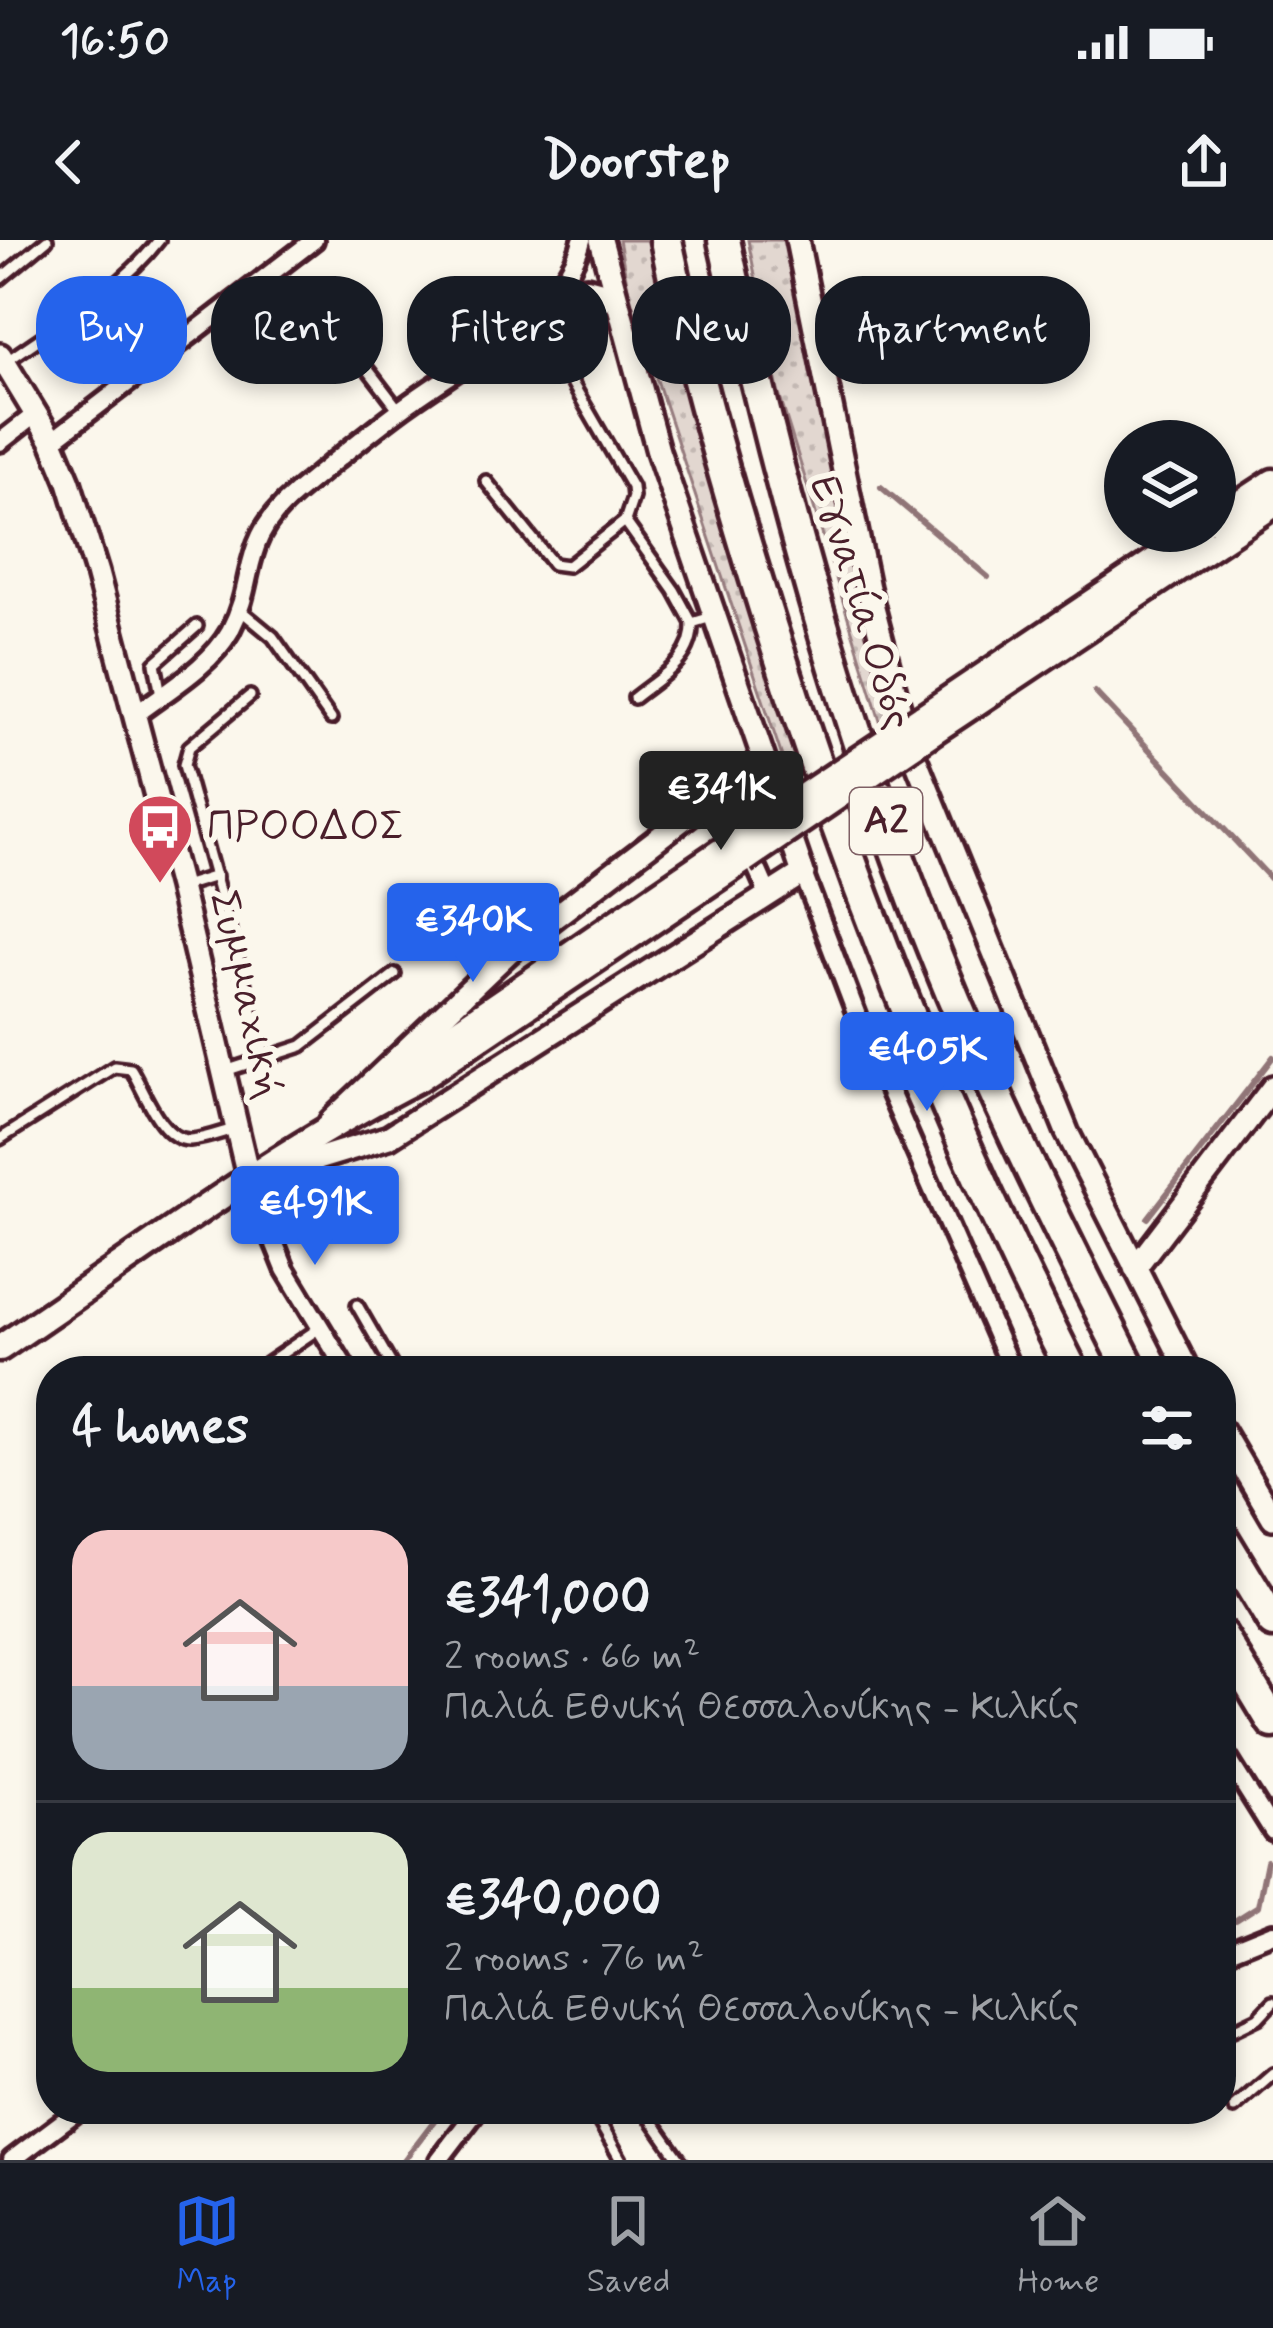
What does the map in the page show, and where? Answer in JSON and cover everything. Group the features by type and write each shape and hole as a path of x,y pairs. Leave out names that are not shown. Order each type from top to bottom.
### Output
{"highway":[{"name":"Α2","path":"666,240 683,324 731,502 872,926 950,1116 1065,1356"},
{"name":"Εγνατία Οδός","path":"724,240 793,530 837,682 915,903 995,1097 1124,1356"},
{"path":"1236,1562 1273,1622"},
{"path":"1236,1661 1273,1722"}],"main road":[{"path":"1236,506 1273,482"},
{"path":"927,725 1273,506"},
{"path":"0,1348 364,1106 420,1078 1169,552"}],"street":[{"path":"52,441 314,240"},
{"path":"565,276 577,260 582,240"},
{"path":"602,240 658,451 803,873 861,1026 1005,1356"},
{"path":"797,240 868,588 907,738 1067,1132 1180,1356"},
{"path":"608,291 614,293"},
{"path":"608,298 614,293"},
{"name":"Συμμαχική","path":"3,359 52,441 97,573 180,887 249,1180 285,1269 338,1356"},
{"path":"134,716 215,652 239,609 253,548 274,513 436,384"},
{"path":"0,442 37,413"},
{"path":"309,1142 508,952 762,759"},
{"path":"722,789 769,896"},
{"path":"249,1180 389,1137 803,873"},
{"path":"1135,1268 1273,1087"},
{"path":"1236,1455 1273,1518"},
{"path":"1236,1772 1273,1831"},
{"path":"1236,1948 1273,1933"},
{"path":"12,2160 60,2124"},
{"path":"439,2160 467,2124"}],"lane":[{"path":"0,278 47,240"},
{"path":"3,359 105,291 159,240"},
{"path":"380,384 400,410"},
{"path":"486,481 560,568 625,521 632,508 632,487 574,384"},
{"path":"625,521 674,590 692,623 693,641 685,656 634,698"},
{"path":"239,609 274,637 331,719"},
{"path":"692,623 715,616"},
{"path":"161,695 155,663 197,626"},
{"path":"250,696 184,754 265,1057"},
{"path":"180,887 216,876"},
{"path":"482,911 508,952"},
{"path":"225,1071 302,1046 394,974"},
{"path":"0,1139 114,1067 124,1066 131,1069 175,1136 188,1140 237,1128"},
{"path":"357,1305 386,1356"},
{"path":"278,1356 321,1327"},
{"path":"1236,2029 1246,2027 1273,2002"},
{"path":"1236,2106 1273,2074"},
{"path":"601,2124 621,2160"},
{"path":"655,2124 680,2160"}],"shaded area":[{"path":"619,240 650,240 657,276 632,276 632,305"},
{"path":"748,240 785,240 862,611 894,714 881,724 778,391 777,384 791,384 791,276 755,276"},
{"path":"658,384 687,384 810,777 792,787"}],"waterway":[{"path":"881,487 988,577"},
{"path":"1095,692 1273,881"},
{"path":"1148,1218 1273,1057"},
{"path":"1236,1920 1258,1906 1267,1861"},
{"path":"404,2160 432,2124"}],"place":[{"name":"ΠΡΟΟΔΟΣ","path":"160,886"}]}
